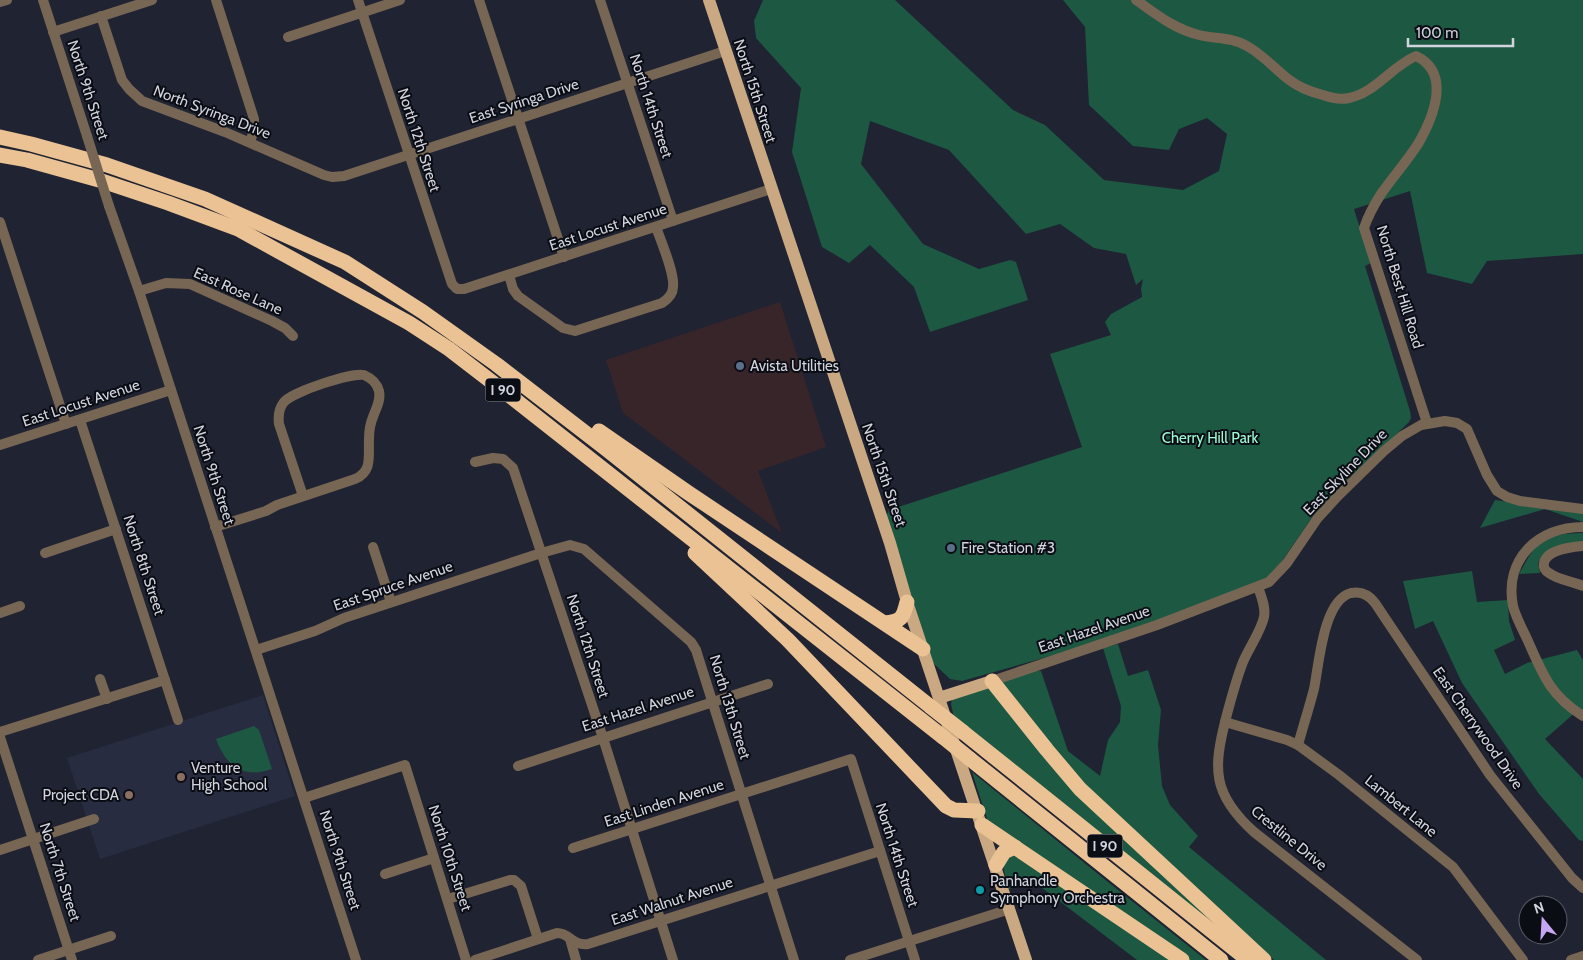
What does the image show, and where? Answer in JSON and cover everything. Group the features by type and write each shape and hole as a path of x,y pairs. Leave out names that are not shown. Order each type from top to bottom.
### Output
{"highway":[{"name":"I 90","path":"0,138 31,144 106,165 205,199 345,262 430,317 496,364 935,702 963,732 1248,960"},
{"name":"I 90","path":"0,156 27,160 99,180 238,229 410,323 449,349 507,393 943,737 1221,960"},
{"name":"I 90","path":"496,364 578,416 706,505 923,649"},
{"path":"631,491 675,535 788,640 946,806 980,818 1015,847 1182,960"},
{"path":"885,623 895,622 902,618 907,602"},
{"path":"992,681 1080,789 1264,960"},
{"path":"996,865 1004,852 1015,847"}],"main road":[{"name":"North 15th Street","path":"709,0 770,189 890,543 923,649 935,702 980,818 1026,960"},
{"name":"East Hazel Avenue","path":"935,702 992,681"}],"street":[{"path":"0,2 7,0"},
{"name":"North 9th Street","path":"43,0 356,960"},
{"path":"53,32 152,0"},
{"path":"216,0 254,118 254,130 250,142"},
{"name":"North 12th Street","path":"358,0 452,284 455,288"},
{"path":"288,37 400,0"},
{"path":"479,0 564,257"},
{"name":"North 14th Street","path":"600,0 673,221"},
{"name":"North Best Hill Road","path":"1136,0 1170,24 1199,35 1224,38 1245,45 1266,58 1290,81 1311,92 1333,99 1349,98 1365,93 1405,61 1416,56 1426,61 1432,68 1436,79 1436,103 1418,143 1381,194 1369,214 1364,228 1427,423"},
{"name":"North Syringa Drive","path":"101,16 122,80 135,95 151,105 250,142 316,172 332,177"},
{"name":"East Syringa Drive","path":"332,177 344,176 725,51"},
{"name":"East Locust Avenue","path":"455,288 464,289 509,275 770,189"},
{"path":"0,222 66,424"},
{"path":"509,275 513,289 518,296 556,324 570,331 575,331 662,302 672,292 673,279 656,227"},
{"name":"East Rose Lane","path":"139,290 166,283 190,284 272,321 285,328 293,336"},
{"path":"216,527 355,479 366,470 370,462 369,430 380,396 378,387 371,379 363,375 347,377 294,394 281,406 279,424 303,496"},
{"name":"East Locust Avenue","path":"0,445 171,390"},
{"name":"North 8th Street","path":"80,420 178,720"},
{"name":"East Skyline Drive","path":"1258,587 1269,582 1279,573 1317,519 1368,465 1402,436 1427,423 1445,421 1456,423 1467,429 1487,475 1497,491 1507,497 1520,501 1583,509"},
{"name":"North 12th Street","path":"474,462 492,458 503,459 513,468 603,738 673,960"},
{"path":"1583,527 1551,532 1532,544 1523,556 1515,573 1513,602 1517,618 1548,683 1556,694 1583,716"},
{"path":"45,553 116,529"},
{"name":"North 13th Street","path":"541,553 570,546 584,549 691,642 696,650 794,960"},
{"path":"1583,546 1557,552 1546,558 1544,567 1548,573 1583,586"},
{"path":"373,547 391,602"},
{"name":"East Spruce Avenue","path":"256,650 315,631 344,618 391,602 541,553"},
{"name":"East Hazel Avenue","path":"992,681 1157,625 1258,587"},
{"name":"Crestline Drive","path":"1258,587 1264,616 1243,662 1233,690 1225,722 1217,773 1222,790 1235,812 1254,832 1417,960"},
{"name":"East Cherrywood Drive","path":"1298,745 1314,690 1328,620 1335,605 1341,599 1348,594 1363,593 1375,602 1490,775 1572,878 1583,888"},
{"path":"0,613 20,606"},
{"path":"100,679 107,699"},
{"path":"0,732 166,680"},
{"name":"East Hazel Avenue","path":"518,766 768,684"},
{"name":"Lambert Lane","path":"1225,722 1298,745 1338,775 1453,867 1523,960"},
{"name":"North 7th Street","path":"0,737 70,955"},
{"name":"North 14th Street","path":"850,759 915,960"},
{"name":"East Linden Avenue","path":"572,848 850,759"},
{"name":"North 10th Street","path":"304,798 405,766 466,960"},
{"path":"0,850 94,820"},
{"name":"East Walnut Avenue","path":"475,960 557,933 565,934 578,944 588,944 880,851"},
{"path":"386,874 434,858"},
{"path":"448,899 510,880 517,882 521,886 538,940"},
{"path":"850,960 1010,909"},
{"path":"38,960 70,955 111,936"},
{"path":"570,939 576,960"},
{"path":"1571,960 1583,956"}],"shaded area":[{"path":"780,302 826,447 758,471 782,533 623,413 606,360"},
{"name":"Venture High School","path":"263,695 295,796 100,859 67,758"}],"green space":[{"name":"Cherry Hill Park","path":"763,0 895,0 1013,110 1045,125 1104,180 1183,190 1219,171 1227,134 1207,118 1179,129 1169,150 1133,146 1089,105 1085,27 1063,0 1583,0 1583,254 1487,261 1472,284 1427,273 1410,191 1354,209 1371,263 1365,266 1410,411 1411,418 1409,422 1312,517 1274,573 1265,580 1163,619 1054,655 962,681 950,679 932,662 886,516 889,510 1082,447 1050,354 1111,335 1105,322 1111,314 1142,297 1143,279 1136,285 1126,254 1094,248 1060,224 1026,234 949,150 870,121 861,164 923,244 979,269 1010,260 1016,262 1028,300 930,332 914,287 870,245 849,263 822,247 792,152 801,88 756,38 754,21"},
{"path":"1495,500 1583,512 1583,522 1545,509 1480,528"},
{"path":"1583,533 1583,543 1545,553 1538,563 1540,573 1519,574 1531,553 1543,541 1559,535"},
{"path":"1472,571 1477,602 1508,600 1509,621 1515,640 1494,650 1505,674 1527,663 1577,650 1583,660 1583,714 1578,710 1545,739 1583,779 1583,841 1579,840 1539,794 1462,683 1433,621 1415,629 1403,581"},
{"path":"1118,644 1128,676 1148,670 1161,710 1158,745 1162,786 1170,805 1198,836 1189,847 1326,960 1274,960 1104,807 1058,757 1000,681 1033,670 1041,671 1068,751 1100,776 1108,740 1120,722 1121,706 1103,648"},
{"path":"986,687 997,695 1153,864 1215,925 954,718 951,704 952,699"},
{"path":"254,726 259,730 272,769 262,772 244,771 230,763 216,739"},
{"path":"972,772 1206,960 1189,960 988,822"},
{"path":"1011,853 1175,960 1137,960 1033,881 1009,889 1003,861"}],"place":[{"name":"Avista Utilities","path":"740,366"},
{"name":"Fire Station #3","path":"951,548"},
{"name":"Venture High School","path":"181,777"},
{"name":"Project CDA","path":"129,795"},
{"name":"Panhandle Symphony Orchestra","path":"980,890"}]}
